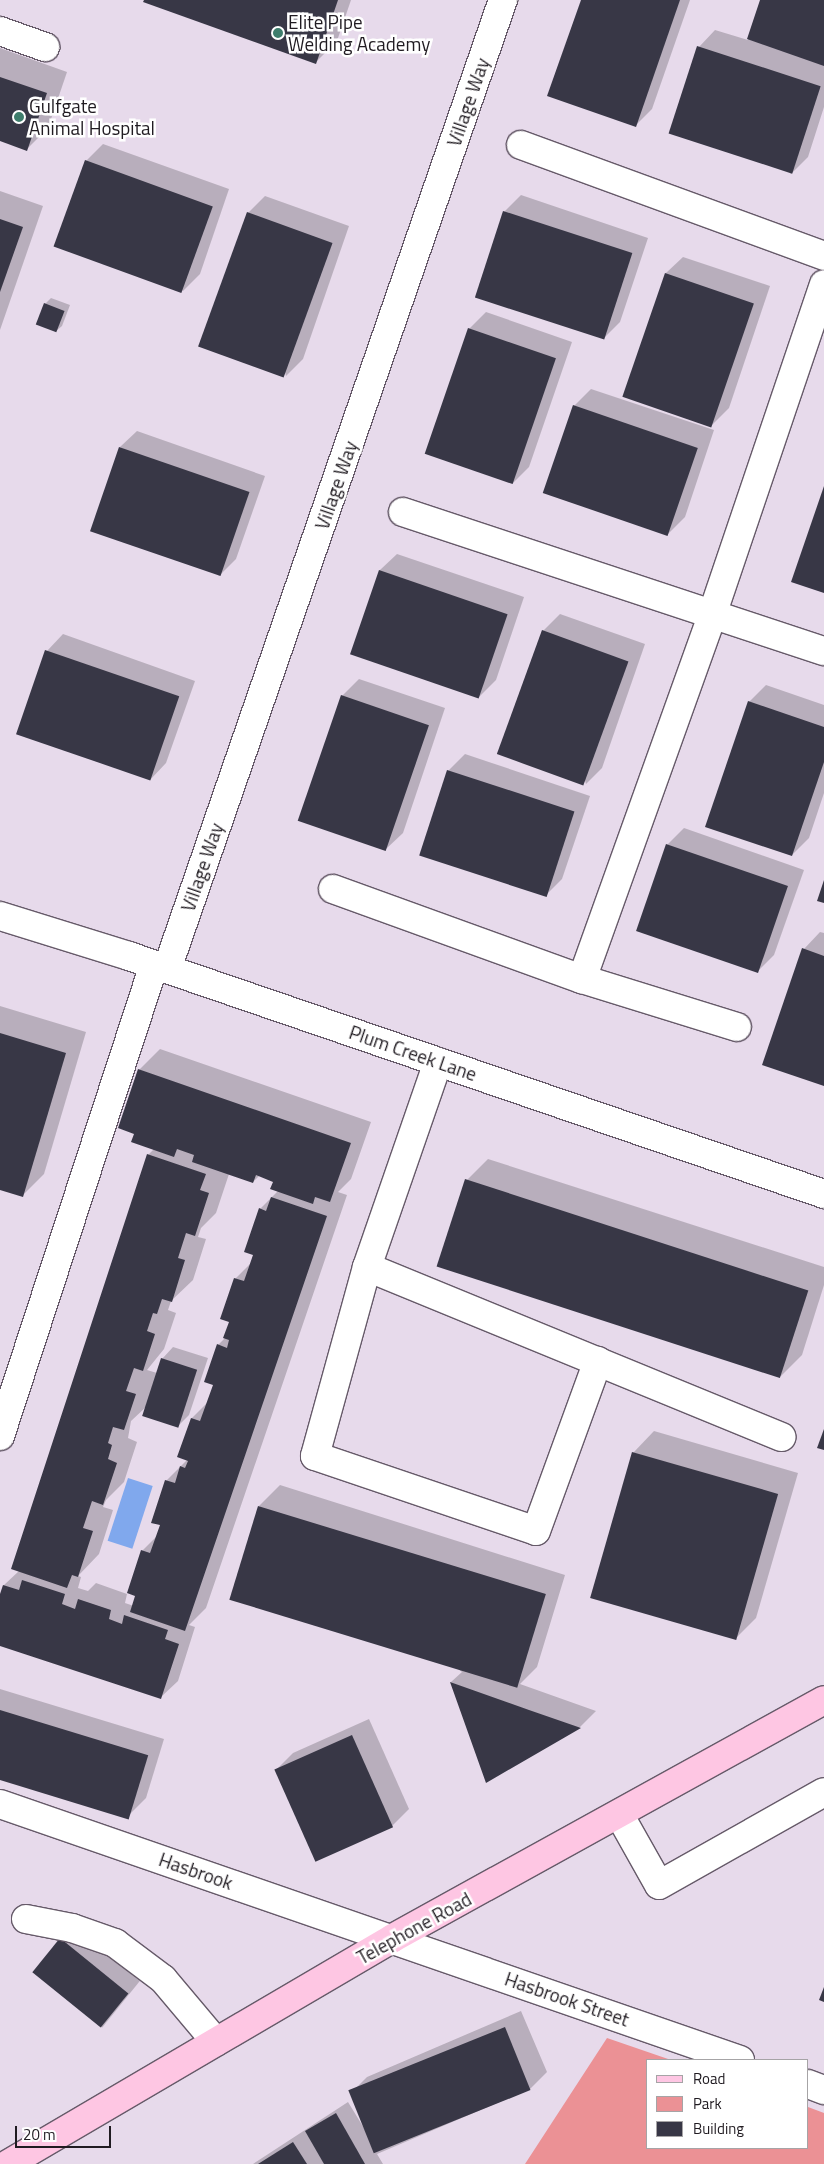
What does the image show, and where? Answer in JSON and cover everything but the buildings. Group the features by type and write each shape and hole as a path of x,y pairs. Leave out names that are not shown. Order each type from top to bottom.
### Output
{"main road":[{"name":"Telephone Road","path":"8,2164 393,1938 824,1700"}],"street":[{"name":"Village Way","path":"0,1436 160,967 503,0"},
{"path":"0,31 45,47"},
{"path":"521,145 824,256"},
{"path":"582,978 712,615 824,284"},
{"path":"403,512 824,651"},
{"path":"333,889 582,978 737,1027"},
{"name":"Plum Creek Lane","path":"0,916 160,967 824,1194"},
{"path":"438,1062 367,1267 316,1456 536,1531 598,1361"},
{"path":"367,1267 782,1437"},
{"path":"619,1814 659,1884 824,1792"},
{"name":"Hasbrook","path":"0,1804 393,1938"},
{"path":"26,1919 72,1928 114,1942 163,1978 216,2042"},
{"name":"Hasbrook Street","path":"393,1938 737,2059"},
{"path":"809,2084 824,2090"}],"green space":[{"path":"607,2038 668,2059 646,2059 646,2149 809,2149 809,2107 824,2113 824,2164 525,2164"}],"water":[{"path":"128,1478 153,1486 132,1549 108,1541"}],"place":[{"name":"Elite Pipe Welding Academy","path":"278,33"},
{"name":"Gulfgate Animal Hospital","path":"19,117"}]}
